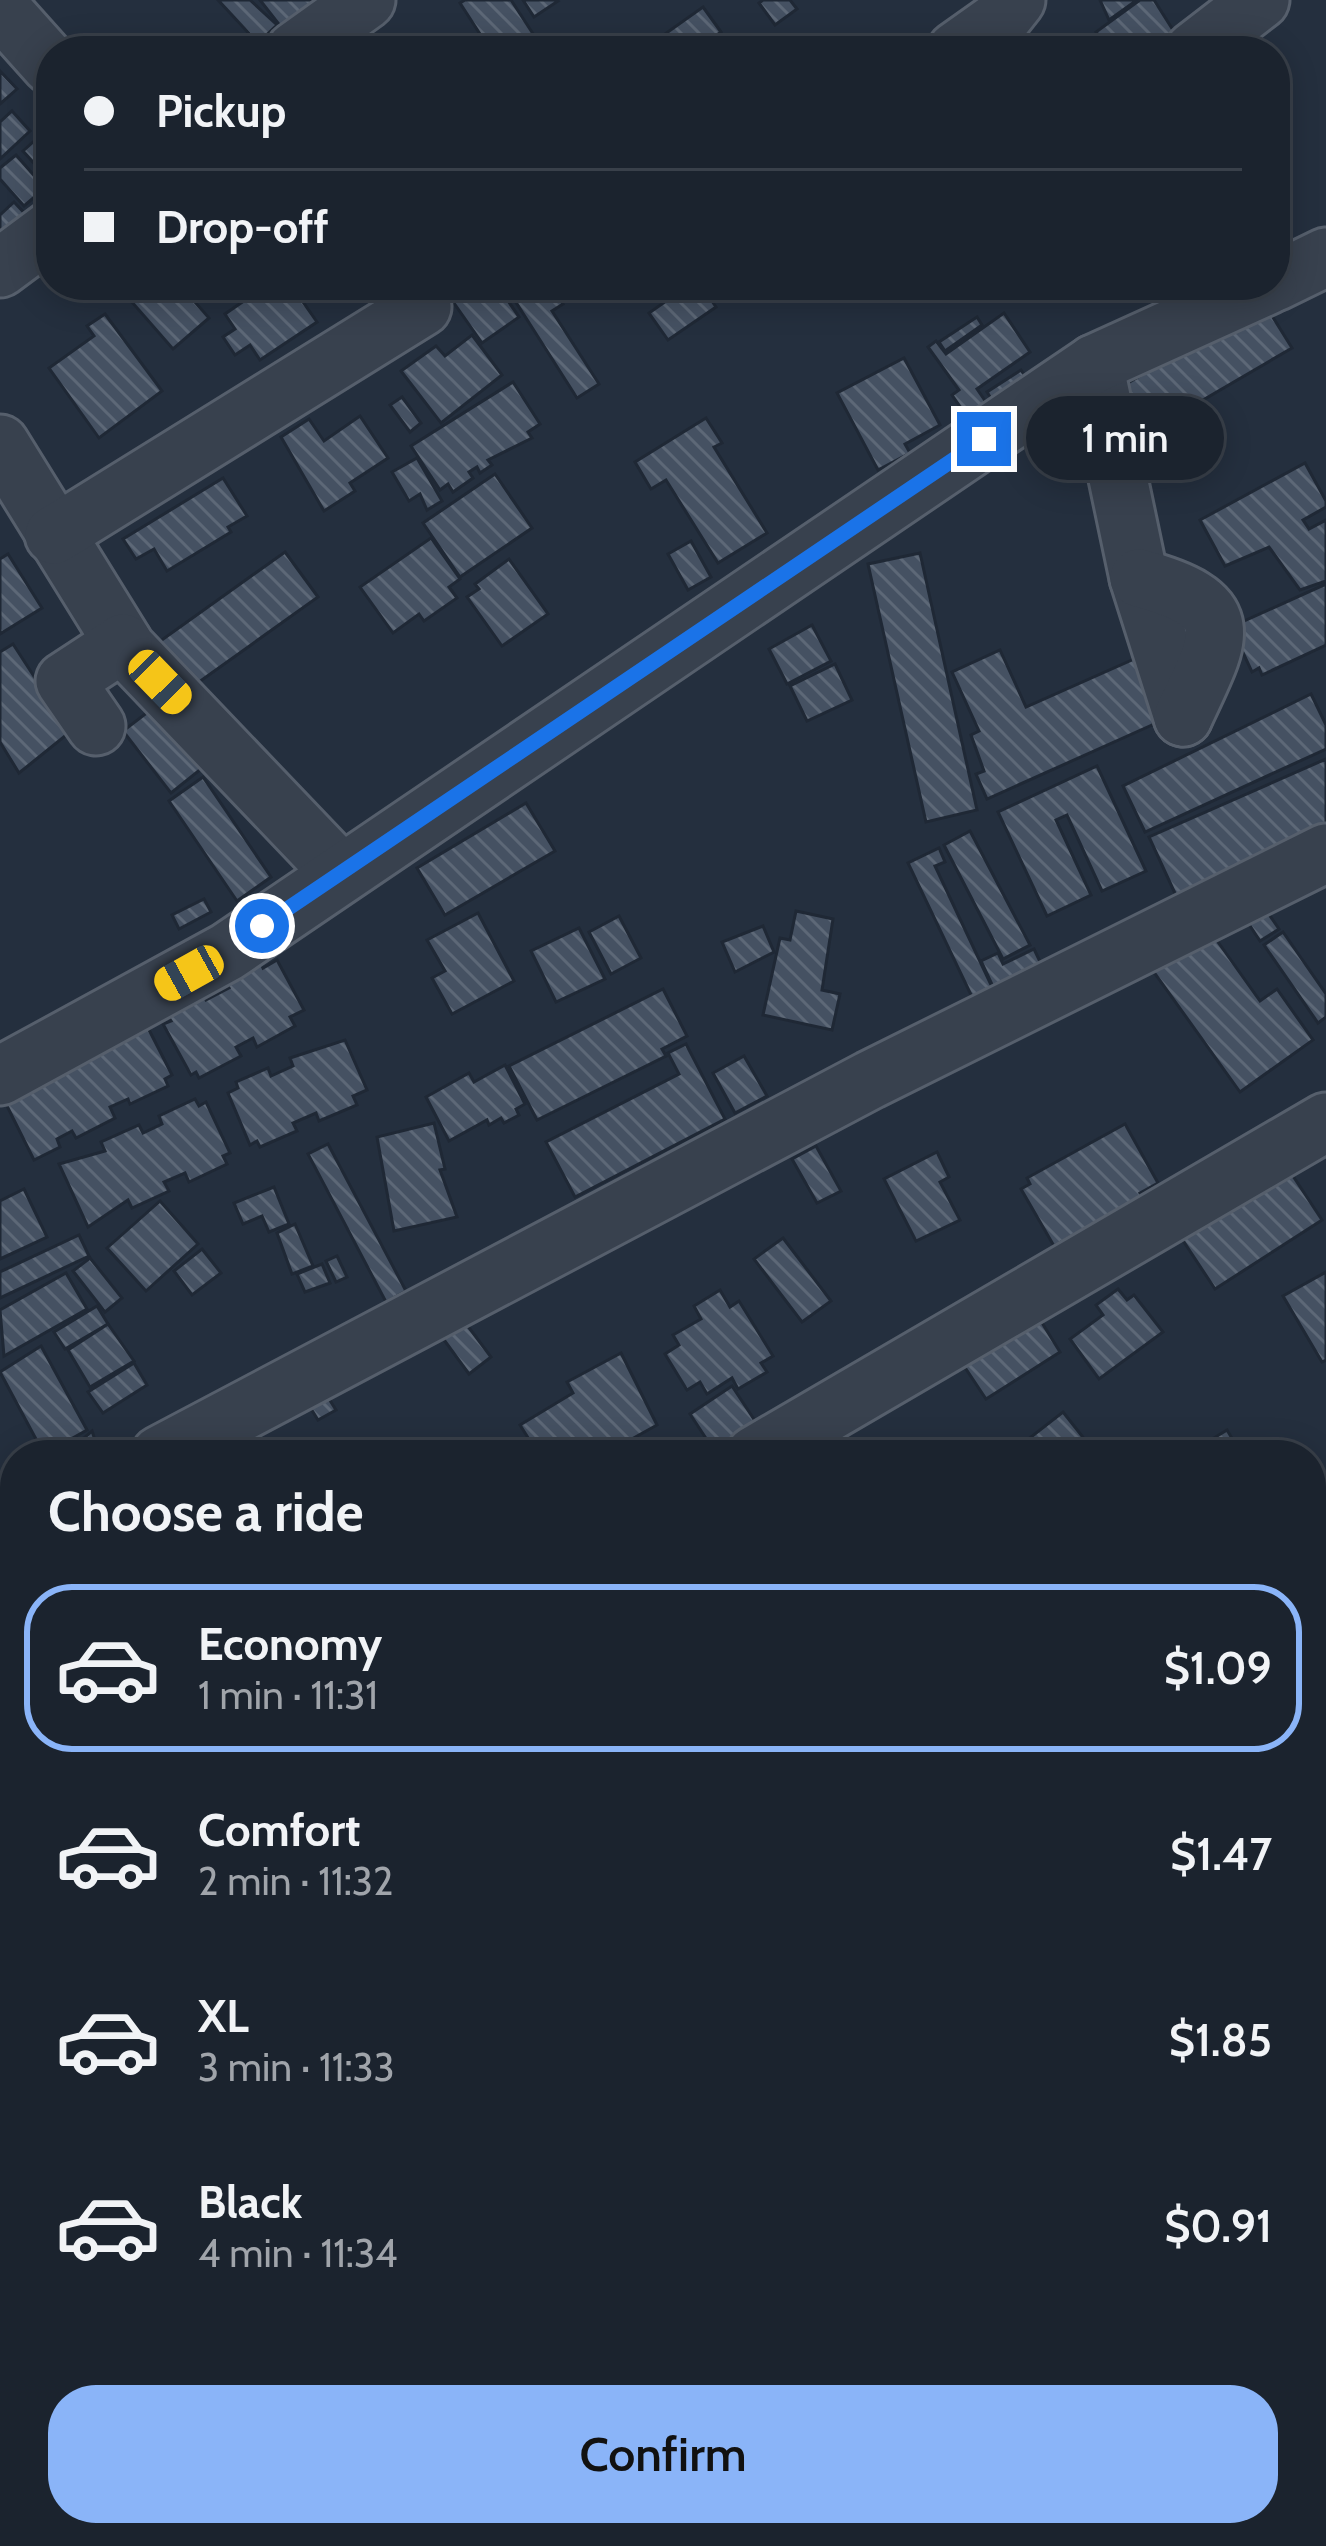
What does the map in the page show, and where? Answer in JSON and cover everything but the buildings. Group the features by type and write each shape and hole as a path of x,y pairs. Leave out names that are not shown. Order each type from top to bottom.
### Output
{"street":[{"path":"317,36 366,0"},
{"path":"977,36 1016,0"},
{"path":"1213,36 1259,0"},
{"path":"0,8 36,48"},
{"path":"0,268 36,241"},
{"path":"1290,274 1326,256"},
{"path":"0,1076 227,952 1094,364 1234,300"},
{"path":"54,535 422,307"},
{"path":"1094,364 1139,578"},
{"path":"0,444 123,643 340,872"},
{"path":"68,686 123,643"},
{"path":"188,1440 870,1080 1326,854"},
{"path":"796,1440 1326,1122"}],"route":[{"path":"262,926 984,439"}]}
